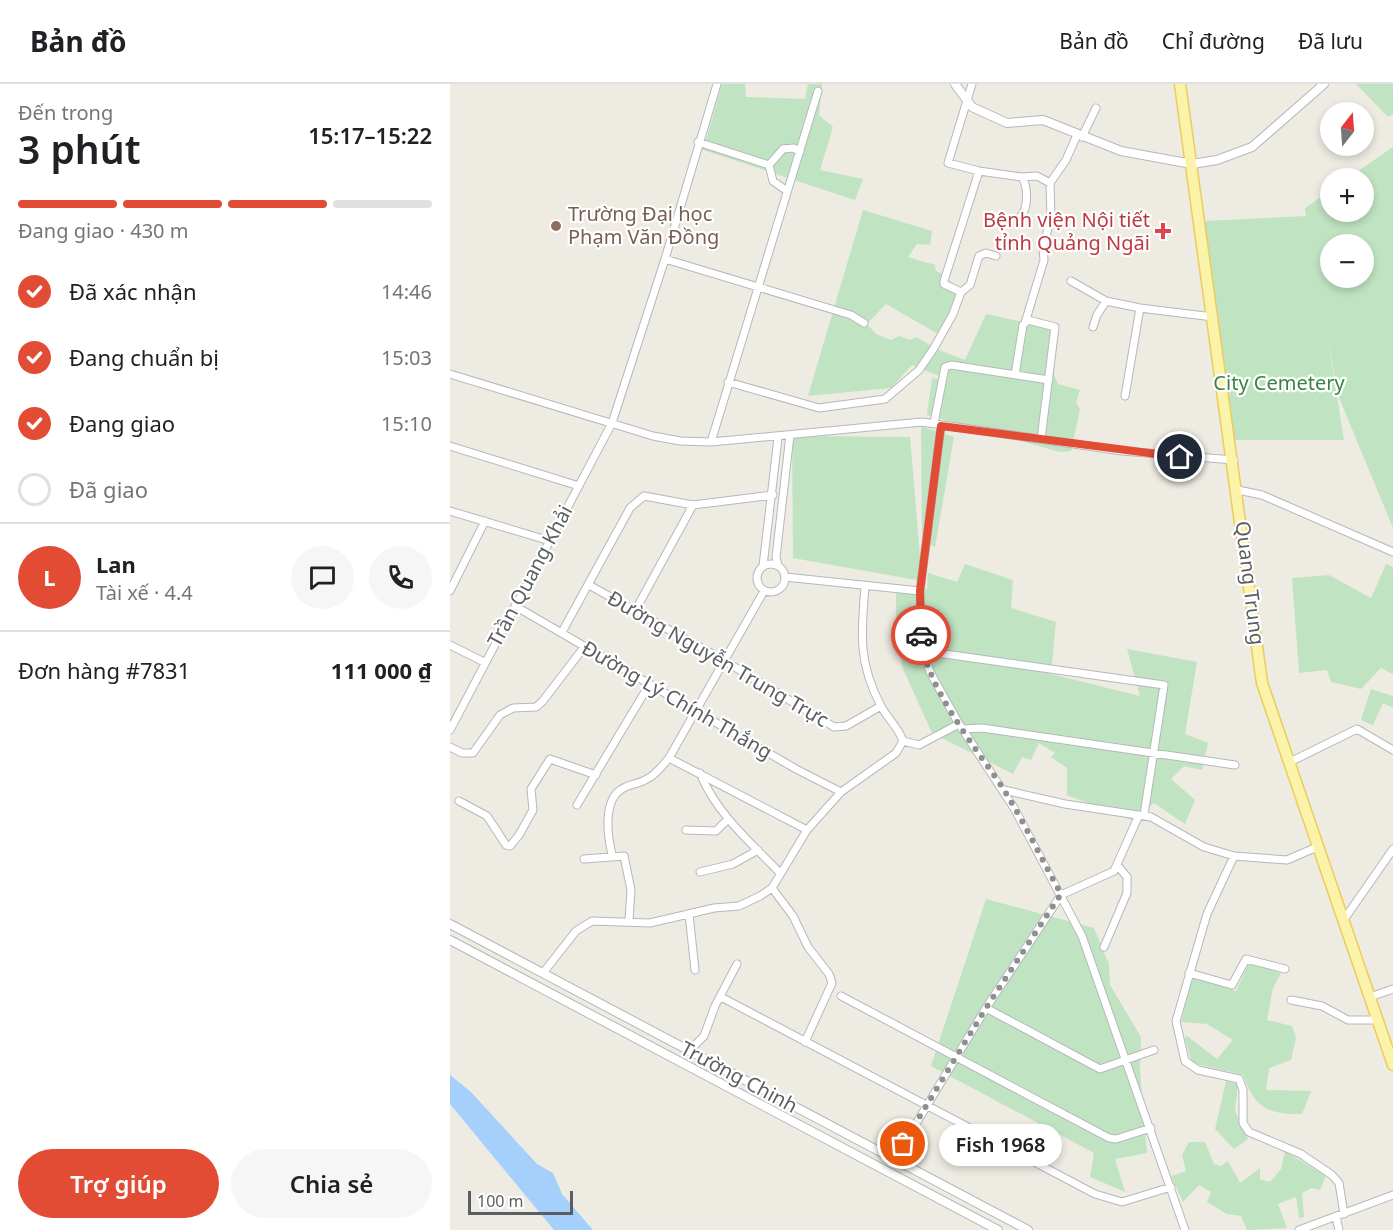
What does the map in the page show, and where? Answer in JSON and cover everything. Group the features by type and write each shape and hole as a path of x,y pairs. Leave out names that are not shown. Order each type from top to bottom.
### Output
{"main road":[{"name":"Quang Trung","path":"1180,84 1234,460 1262,683 1393,1065"}],"street":[{"name":"Trần Quang Khải","path":"450,730 612,423 665,259 717,84"},
{"path":"955,84 972,107 1007,123 1043,120 1080,136 1154,159 1192,164 1217,160 1252,147 1320,86"},
{"path":"972,84 948,163 978,171 1022,177 1042,177 1050,183"},
{"path":"711,442 818,91"},
{"path":"1015,375 1020,330 1025,323 1044,260 1043,248 1051,217 1050,183 1096,108"},
{"path":"698,142 770,165"},
{"path":"787,191 773,181 770,165 783,149 794,148 800,152"},
{"path":"961,292 944,284 944,281 978,171"},
{"path":"1019,218 1024,214 1025,205 1022,177"},
{"path":"728,382 819,408 885,399 919,370 929,355 953,314 961,292 970,285 981,254 996,256"},
{"path":"665,259 758,289 851,315 864,323"},
{"path":"1071,281 1106,301 1140,308 1213,317"},
{"path":"1093,327 1100,308 1106,301"},
{"path":"1125,396 1140,308"},
{"path":"1025,323 1028,320 1051,325 1057,330 1041,439"},
{"path":"1048,380 951,365 945,367 920,591 923,651 930,672 961,726 1004,790 1082,936 1185,1230"},
{"path":"450,374 680,441 711,442 778,438 922,422 1122,451 1234,460"},
{"path":"785,577 778,566 776,557 790,435"},
{"path":"764,591 756,577 763,566 778,438"},
{"path":"450,446 579,486"},
{"path":"1238,490 1262,495 1393,552"},
{"path":"562,632 630,508 638,499 644,496 693,505 773,495"},
{"path":"635,611 693,505"},
{"path":"450,511 550,541"},
{"path":"450,591 485,521"},
{"path":"763,566 771,563 778,566"},
{"path":"785,577 920,591"},
{"path":"764,591 770,592 781,588 785,577"},
{"name":"Đường Nguyễn Trung Trực","path":"589,585 723,660 834,727 846,726 881,706"},
{"path":"865,587 860,641 865,666 881,706 903,741 919,745 961,726 1235,765"},
{"path":"612,855 608,821 614,796 628,785 645,780 657,772 669,758 764,591"},
{"name":"Đường Lý Chính Thắng","path":"515,606 694,711 841,792"},
{"path":"450,645 484,662"},
{"path":"450,747 462,753 473,753 500,715 513,708 536,707 549,695 585,646"},
{"path":"889,1172 956,1056 1061,894 1110,875 1117,866 1141,815 1156,752 1165,690 1160,683 923,651"},
{"path":"577,805 649,685"},
{"path":"1288,763 1357,729 1393,750"},
{"path":"543,973 584,924 600,920 650,923 714,908 739,906 772,888 779,872 807,830 841,792 896,753 903,741"},
{"path":"669,758 807,830"},
{"path":"459,801 487,816 506,845 510,846 519,835 532,810 531,789 550,759 596,775"},
{"path":"700,773 706,789 728,819 779,872"},
{"path":"1004,790 1065,804 1151,817 1204,847 1234,856 1287,860 1317,847"},
{"path":"686,830 716,831 728,819"},
{"path":"1343,921 1393,849"},
{"path":"700,872 733,864 758,850"},
{"path":"584,859 612,855 626,858 631,890 629,920"},
{"path":"1234,856 1207,914 1175,1024 1185,1061 1198,1070 1239,1079 1243,1090 1243,1123 1249,1132 1301,1154 1332,1175 1339,1183 1344,1214"},
{"path":"1104,947 1127,893 1127,877 1117,866"},
{"path":"772,888 793,916 808,947 829,974 832,983 805,1042"},
{"path":"689,914 695,970"},
{"name":"Trường Chinh","path":"450,924 1028,1230"},
{"name":"Trường Chinh","path":"450,940 998,1230"},
{"path":"1189,973 1232,985 1246,959 1285,969"},
{"path":"688,1065 691,1052 704,1036 737,964"},
{"path":"1370,997 1393,989"},
{"path":"841,996 1109,1138 1116,1139 1150,1128"},
{"path":"721,997 1107,1199 1127,1201 1171,1187"},
{"path":"1291,1000 1322,1006 1348,1020 1377,1020"},
{"path":"986,1008 1100,1069 1154,1050"},
{"path":"1299,1230 1393,1195"},
{"path":"1336,1217 1339,1230"}],"green space":[{"path":"722,84 745,84 746,97 805,99 808,84 822,84 819,115 833,127 820,170 863,179 855,200 703,150"},
{"path":"1356,84 1393,84 1393,114 1388,117"},
{"name":"City Cemetery","path":"1393,147 1393,528 1338,395 1327,333 1344,440 1231,440 1204,221 1306,216 1305,208 1320,198 1320,222 1374,222 1374,168 1363,168"},
{"path":"863,210 932,231 930,245 917,244 908,257 935,265 936,271 944,275 962,293 940,335 886,304 867,324 876,334 891,340 899,336 910,340 916,337 939,350 965,360 986,314 1055,329 1053,357 1055,378 1058,384 1080,390 1076,403 1080,409 1071,451 1060,452 927,415 932,378 938,379 939,376 912,365 891,388 808,396"},
{"path":"921,426 954,437 935,547 922,541"},
{"path":"792,436 910,437 922,581 793,558"},
{"path":"965,564 1013,580 1011,608 1056,622 1051,674 1140,696 1127,649 1197,662 1185,734 1208,743 1202,770 1184,766 1171,779 1195,800 1185,824 1154,803 1131,820 1067,795 1067,768 1051,757 1055,753 1039,743 1031,760 1022,757 1013,774 932,733 903,669 896,633 896,594 909,587 927,589 928,573 957,582"},
{"path":"1386,564 1393,567 1393,674 1381,668 1361,689 1331,682 1327,670 1299,673 1292,578 1329,575 1371,598"},
{"path":"1371,689 1393,696 1393,708 1383,703 1373,725 1361,720"},
{"path":"986,899 1094,928 1109,964 1110,985 1141,1037 1140,1070 1147,1153 1115,1159 1125,1192 1090,1177 1094,1153 931,1066"},
{"path":"1249,963 1281,973 1273,988 1267,1020 1292,1026 1296,1038 1291,1060 1269,1068 1266,1090 1311,1091 1302,1114 1280,1113 1264,1107 1252,1095 1243,1075 1192,1063 1185,1039 1187,1036 1217,1059 1233,1040 1207,1024 1181,1022 1192,977 1236,991"},
{"path":"1226,1081 1238,1084 1235,1111 1248,1139 1234,1149 1215,1129"},
{"path":"1189,1142 1205,1142 1214,1164 1221,1166 1228,1161 1240,1183 1260,1168 1260,1179 1270,1182 1281,1169 1285,1151 1326,1176 1320,1190 1312,1188 1302,1193 1304,1217 1299,1218 1296,1197 1278,1204 1287,1228 1247,1230 1241,1216 1227,1214 1207,1202 1211,1192 1199,1185 1183,1202 1171,1176 1186,1171 1182,1155"}],"water":[{"path":"450,1075 470,1091 537,1164 553,1173 562,1194 593,1230 554,1230 450,1104"}],"way so far":[{"path":"903,1144 986,1008 1061,894 1004,790 959,724 930,672 921,635"}],"place":[{"name":"Trường Đại học Phạm Văn Đồng","path":"556,226"},
{"name":"Bệnh viện Nội tiết tỉnh Quảng Ngãi","path":"1163,231"},
{"name":"Fish 1968","path":"903,1144"}],"route":[{"path":"921,635 920,591 941,426 1180,457"}]}
